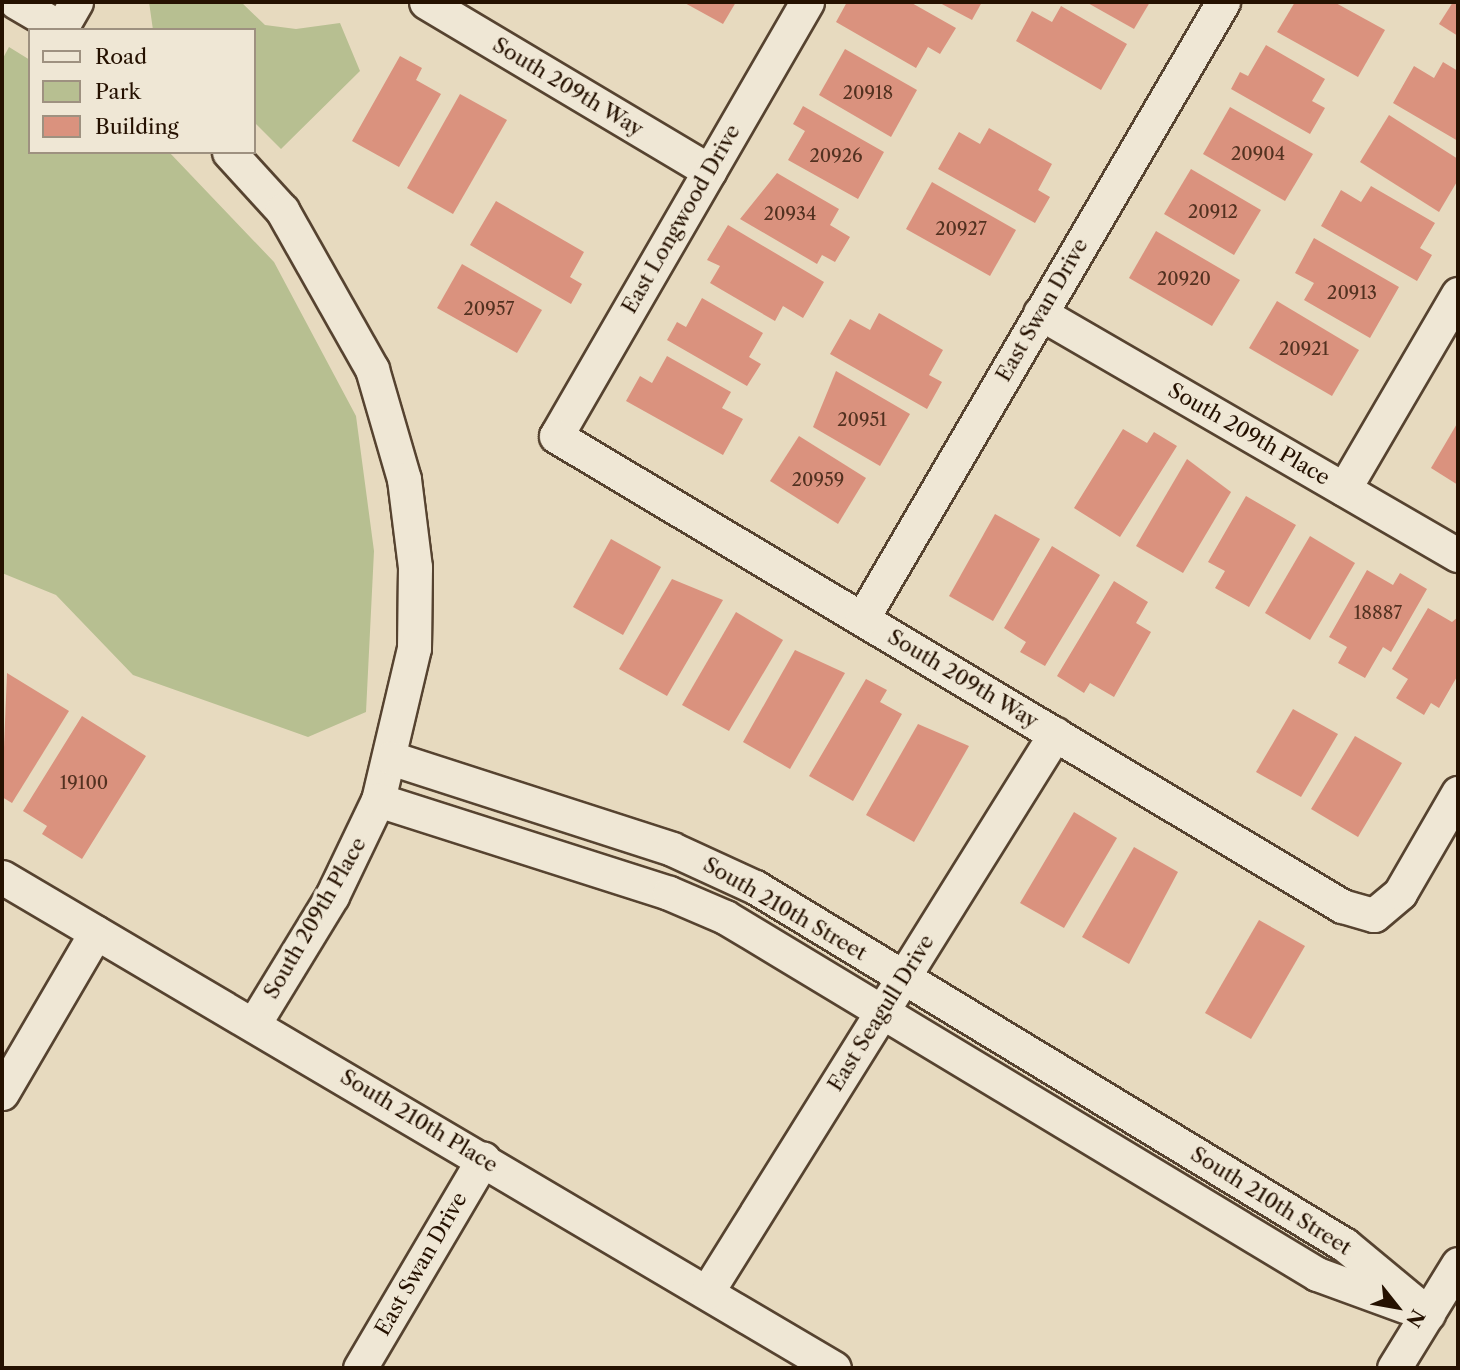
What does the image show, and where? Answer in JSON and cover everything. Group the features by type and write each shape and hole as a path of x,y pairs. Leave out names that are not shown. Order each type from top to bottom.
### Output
{"street":[{"name":"South 209th Way","path":"426,2 709,171"},
{"name":"East Longwood Drive","path":"556,436 807,2"},
{"name":"East Swan Drive","path":"862,619 1223,2"},
{"path":"26,4 67,20"},
{"name":"South 209th Place","path":"231,154 282,210 332,289 372,369 404,479 415,568 414,648 391,758 378,800 332,896 254,1024"},
{"path":"1344,489 1458,294"},
{"name":"South 209th Place","path":"1040,313 1458,555"},
{"name":"South 209th Way","path":"556,436 1342,906 1374,915 1400,893 1458,793"},
{"name":"East Seagull Drive","path":"706,1292 1055,734"},
{"name":"South 210th Street","path":"391,758 700,859 903,977 1345,1244 1427,1314"},
{"name":"South 210th Street","path":"378,800 702,906 1317,1274 1427,1314"},
{"name":"South 210th Place","path":"2,877 834,1368"},
{"path":"2,1093 96,932"},
{"name":"East Swan Drive","path":"360,1368 483,1159"},
{"path":"1394,1368 1458,1264"}],"green space":[{"path":"149,2 241,2 265,25 296,29 340,23 360,71 281,149 256,124 256,28 153,28"},
{"path":"9,47 28,59 28,154 171,154 274,262 356,416 374,551 366,712 308,737 133,675 56,595 2,573 2,60"}],"building":[{"path":"683,2 736,2 723,24"},
{"path":"847,2 910,2 956,28 940,54 928,47 916,68 836,22"},
{"path":"938,2 982,2 972,20"},
{"path":"1086,2 1150,2 1134,29"},
{"path":"1295,2 1334,2 1385,30 1358,77 1277,32"},
{"path":"1453,2 1458,2 1458,36 1439,24"},
{"path":"1061,6 1127,44 1101,90 1016,41 1032,11 1052,22"},
{"path":"1266,45 1325,79 1312,101 1325,108 1310,134 1231,89 1240,72 1248,76"},
{"path":"845,49 917,90 891,137 819,95"},
{"path":"400,56 422,68 416,80 441,94 399,167 352,141"},
{"path":"1443,62 1458,71 1458,141 1393,103 1414,66 1434,78"},
{"path":"460,94 507,120 453,214 407,188"},
{"path":"803,106 884,152 858,199 788,160 805,131 793,124"},
{"path":"1230,107 1313,154 1285,201 1203,154"},
{"path":"1389,115 1458,159 1458,180 1439,212 1360,162"},
{"path":"989,128 1052,164 1038,190 1050,197 1035,223 938,169 959,132 980,144"},
{"path":"1191,169 1261,210 1234,255 1164,214"},
{"path":"777,173 839,209 830,225 850,237 835,262 822,255 817,264 740,219"},
{"path":"932,182 1016,230 990,276 906,229"},
{"path":"1371,186 1435,223 1420,248 1432,255 1417,281 1321,226 1341,190 1361,202"},
{"path":"496,201 584,252 570,277 582,284 571,304 470,245"},
{"path":"728,225 824,282 803,318 783,306 775,321 710,283 720,266 707,260"},
{"path":"1156,231 1240,280 1212,326 1129,278"},
{"path":"1314,238 1399,287 1370,338 1304,300 1314,283 1295,273"},
{"path":"462,264 542,310 517,353 437,308"},
{"path":"702,298 763,333 749,357 761,364 747,386 667,340 677,322 686,327"},
{"path":"1277,301 1359,350 1332,396 1249,348"},
{"path":"879,313 943,350 929,375 942,382 927,409 830,354 850,319 870,330"},
{"path":"667,356 731,392 722,408 743,419 723,455 626,401 640,376 652,383"},
{"path":"836,371 910,414 880,466 813,427"},
{"path":"1458,422 1458,485 1431,468"},
{"path":"1123,429 1147,443 1154,432 1177,446 1120,537 1074,508"},
{"path":"799,436 866,478 838,524 770,481"},
{"path":"1187,459 1231,492 1183,573 1136,546"},
{"path":"1246,496 1296,525 1249,607 1215,588 1225,571 1208,562"},
{"path":"995,514 1040,539 993,621 949,596"},
{"path":"1310,536 1355,563 1310,640 1265,613"},
{"path":"611,539 661,567 623,635 573,607"},
{"path":"1052,546 1100,575 1045,666 1020,652 1026,642 1004,628"},
{"path":"1367,570 1393,585 1400,573 1427,589 1391,652 1383,647 1365,678 1338,663 1347,647 1329,637"},
{"path":"672,579 723,600 667,696 619,669"},
{"path":"1114,581 1148,602 1136,623 1151,632 1114,697 1090,683 1084,693 1057,676"},
{"path":"1428,608 1452,622 1458,617 1458,675 1439,708 1431,703 1424,715 1396,698 1408,679 1392,669"},
{"path":"736,612 783,640 729,731 682,705"},
{"path":"795,650 845,673 790,769 743,742"},
{"path":"7,673 69,711 12,803 2,797"},
{"path":"866,679 887,690 880,702 902,714 853,801 809,776"},
{"path":"1293,709 1338,734 1301,797 1256,772"},
{"path":"82,716 146,756 82,859 42,834 47,826 23,811"},
{"path":"918,724 969,746 914,842 866,815"},
{"path":"1355,736 1402,763 1358,837 1311,809"},
{"path":"1074,812 1117,838 1064,928 1020,903"},
{"path":"1134,847 1178,872 1129,964 1082,937"},
{"path":"1259,920 1305,946 1251,1039 1205,1013"}]}
